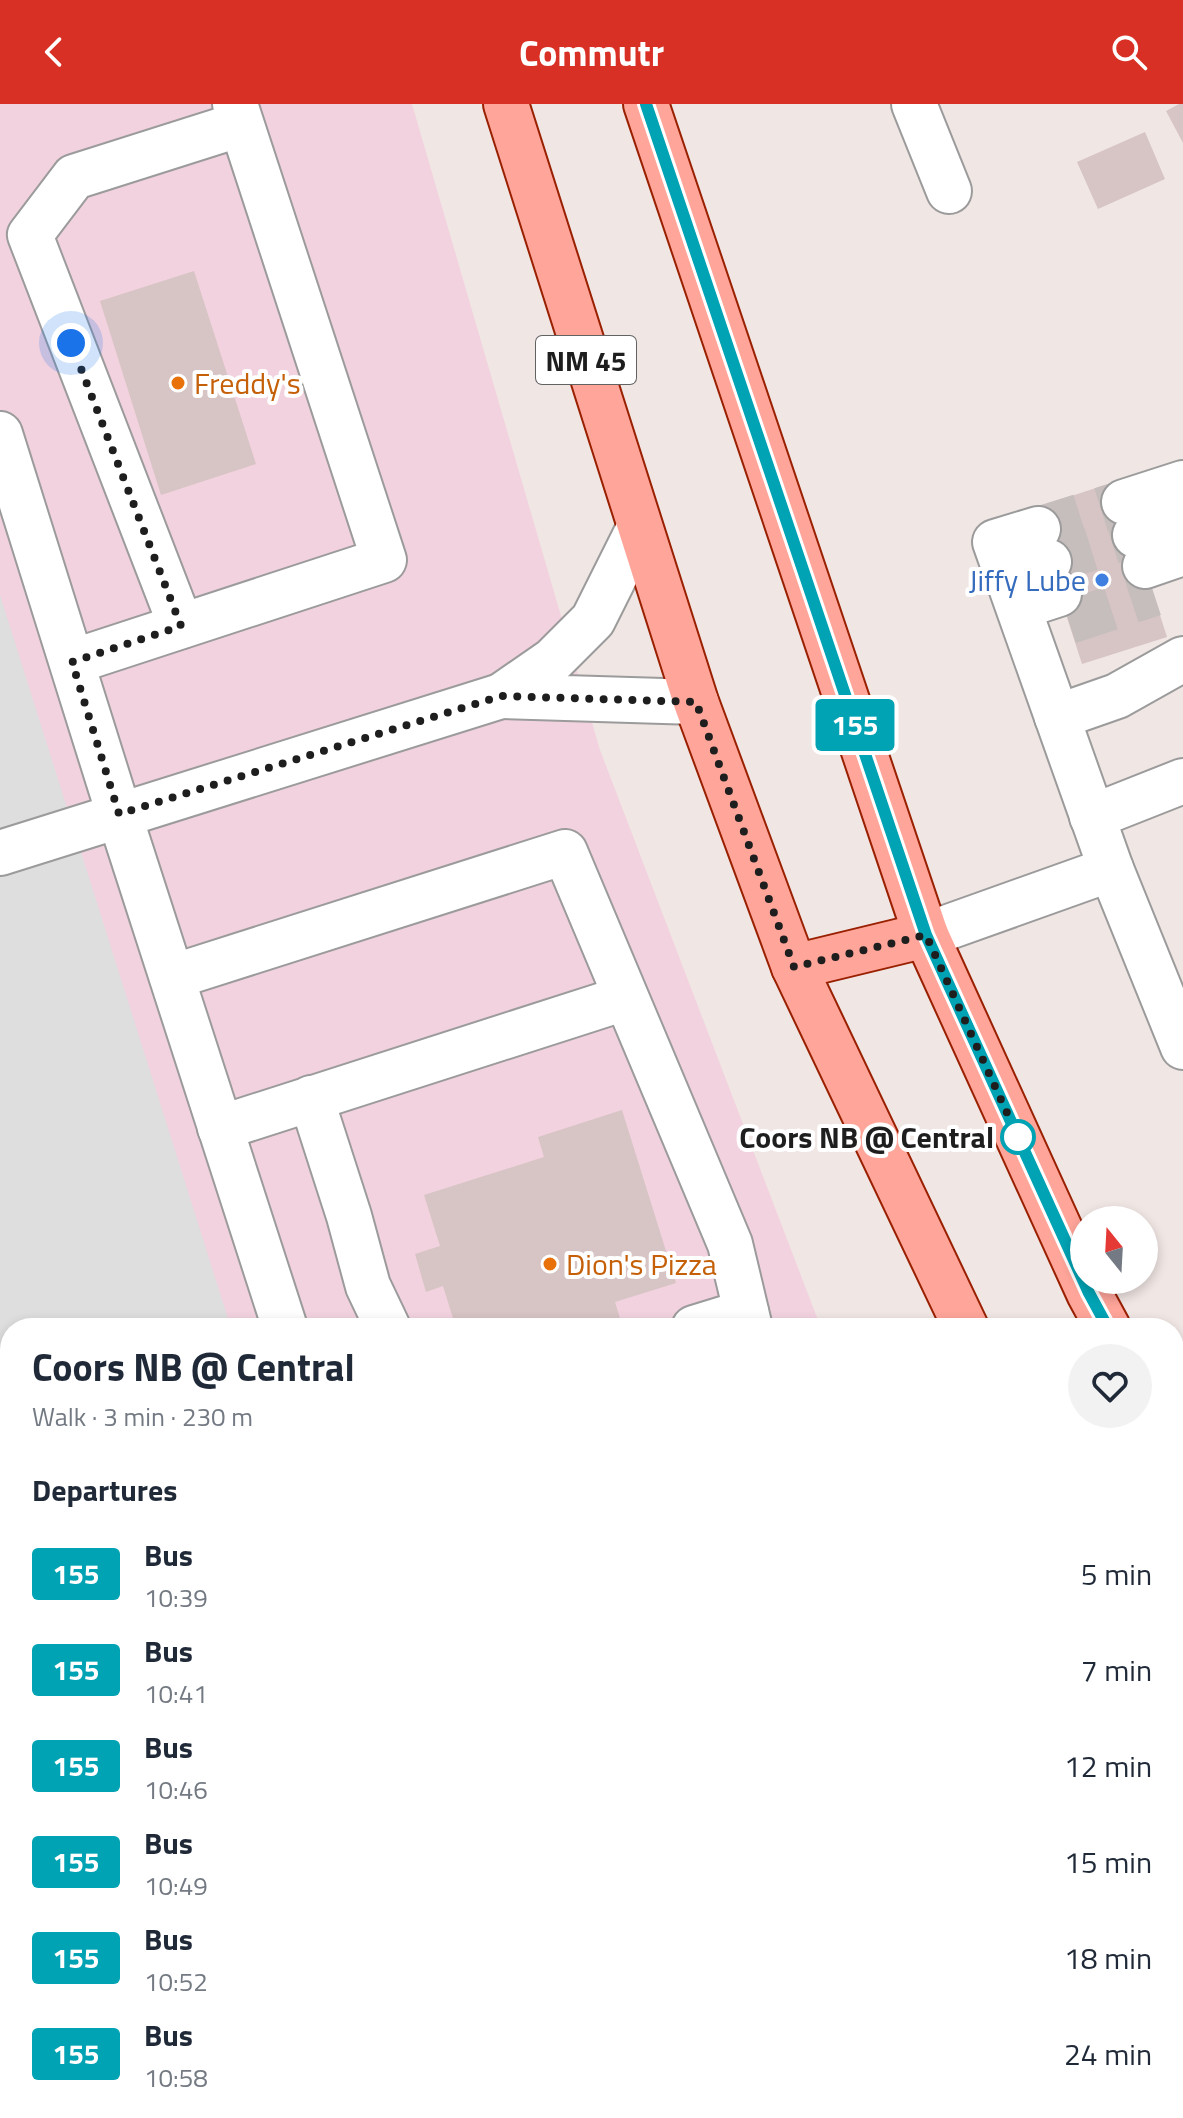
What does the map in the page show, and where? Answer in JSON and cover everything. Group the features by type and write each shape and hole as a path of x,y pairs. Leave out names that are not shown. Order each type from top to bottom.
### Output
{"main road":[{"name":"NM 45","path":"506,104 696,702 794,967 961,1318"},
{"path":"646,104 926,935 1103,1318"},
{"path":"794,967 926,935"}],"lane":[{"path":"914,104 949,191"},
{"path":"72,662 384,560 238,114 74,177 30,235 181,626"},
{"path":"0,434 282,1318"},
{"path":"1154,556 1183,483"},
{"path":"1154,556 1183,520"},
{"path":"0,853 501,696 553,660 593,620 639,528"},
{"path":"1039,589 1057,717 1111,869 1183,1047"},
{"path":"1057,717 1117,696 1183,659"},
{"path":"501,696 696,702"},
{"path":"1092,817 1183,781"},
{"path":"172,977 565,852 730,1244 748,1318"},
{"path":"926,935 1111,869"},
{"path":"220,1128 625,998"},
{"path":"311,1098 368,1286 383,1318"}],"shaded area":[{"path":"0,104 412,104 600,750 817,1318 0,1318"},
{"path":"0,595 228,1318 0,1318"}],"building":[{"path":"1183,104 1183,143 1166,111"},
{"path":"1145,132 1165,179 1098,209 1077,162"},
{"name":"Freddy's","path":"194,271 256,464 161,495 100,301"},
{"name":"Jiffy Lube","path":"1117,481 1167,637 1082,664 1032,509"},
{"path":"622,1110 676,1283 615,1302 620,1318 453,1318 443,1286 426,1292 415,1254 440,1246 424,1195 544,1157 538,1137"}],"tunnel":[{"path":"1038,529 1124,502"},
{"path":"1049,562 1135,535"},
{"path":"1069,622 1154,594"}],"bus line":[{"name":"155","path":"646,104 926,935 1103,1318"}],"place":[{"name":"Freddy's","path":"178,383"},
{"name":"Jiffy Lube","path":"1102,580"},
{"name":"Coors NB @ Central","path":"1018,1137"},
{"name":"Dion's Pizza","path":"550,1264"}],"route":[{"path":"71,343 181,626 72,662 119,814 501,696 696,702 794,967 926,935 1018,1137"}]}
